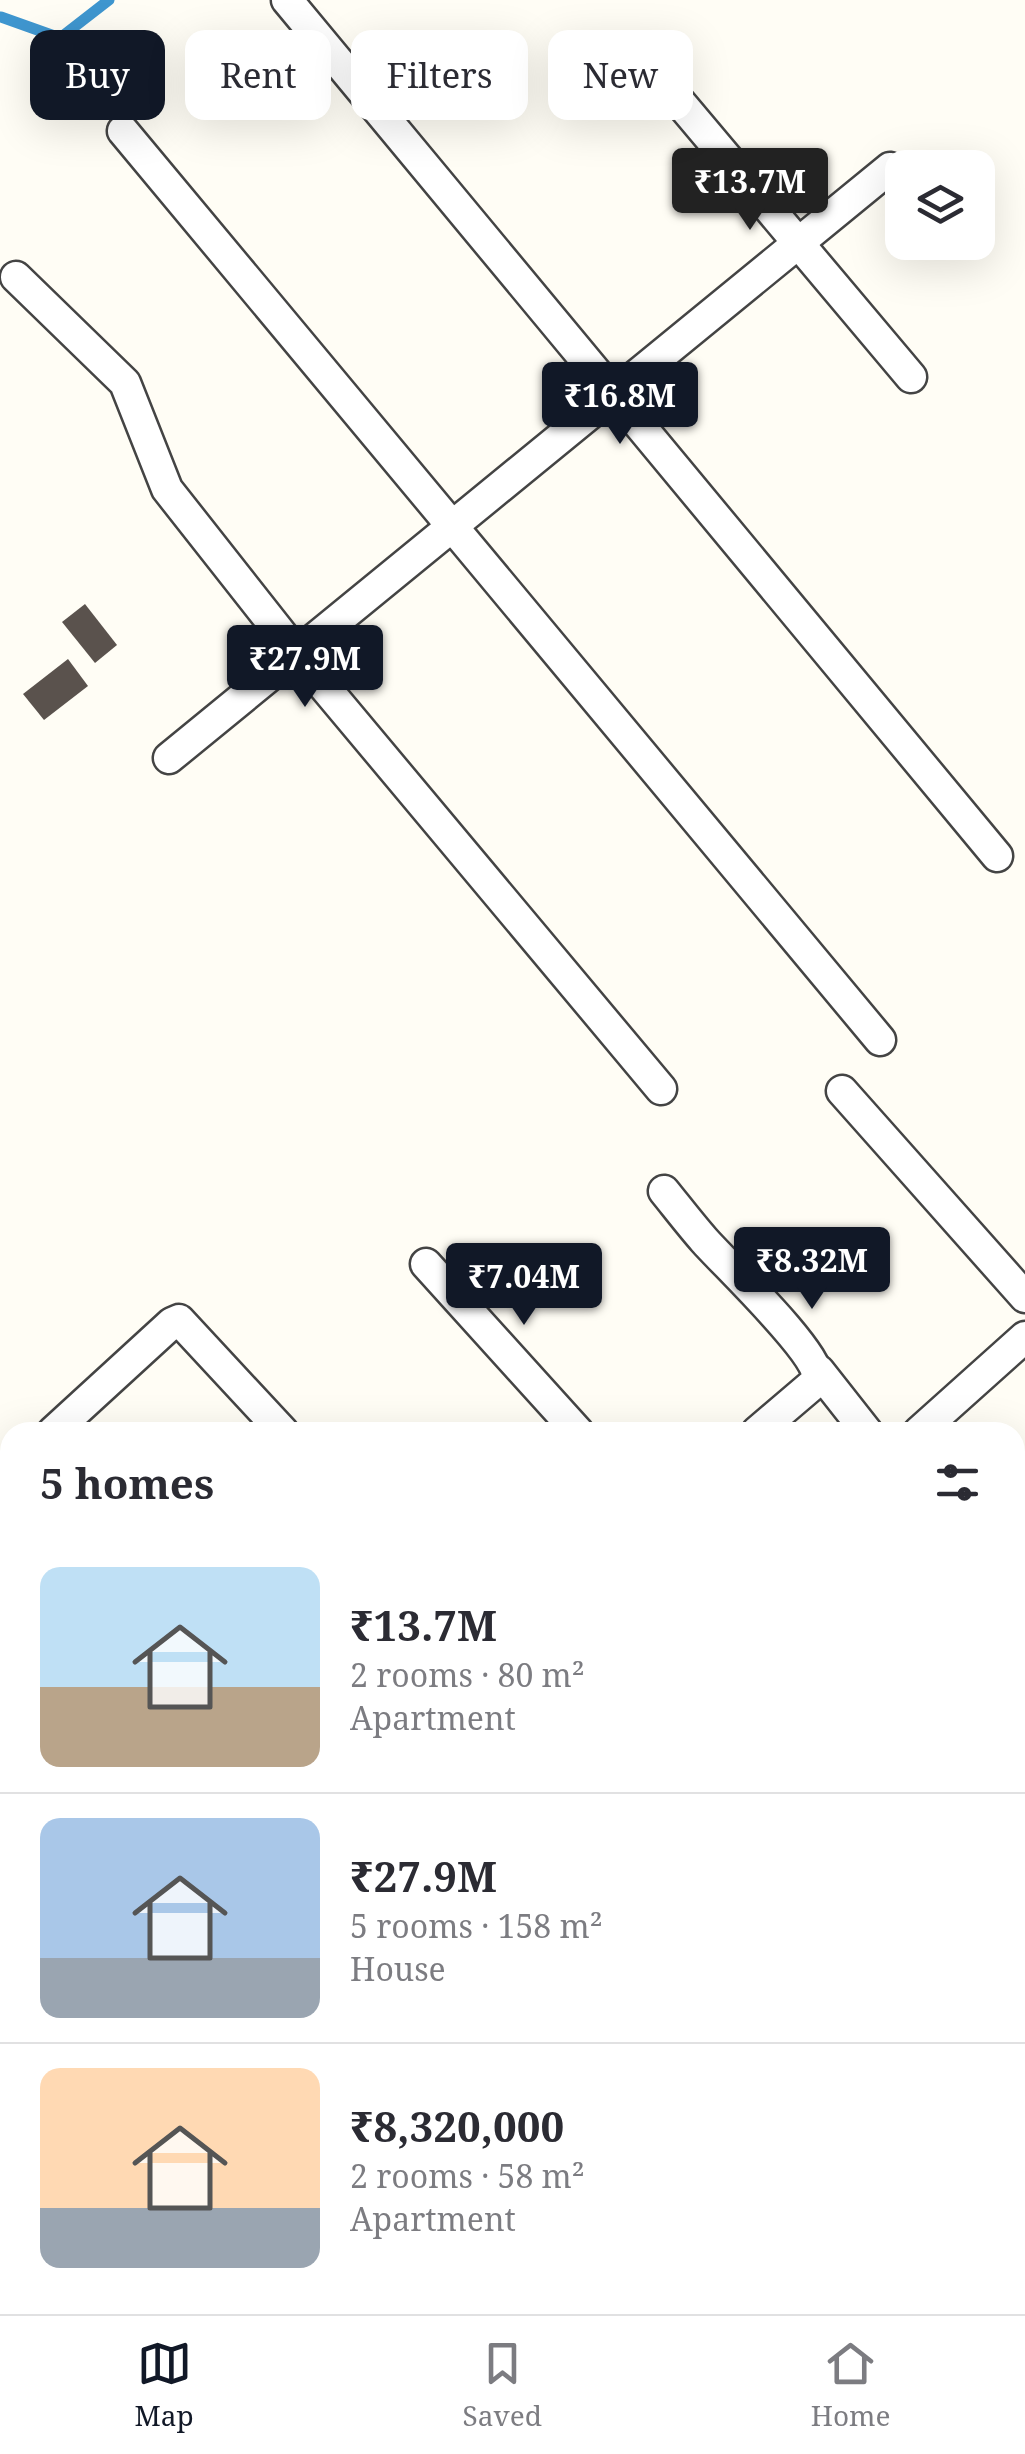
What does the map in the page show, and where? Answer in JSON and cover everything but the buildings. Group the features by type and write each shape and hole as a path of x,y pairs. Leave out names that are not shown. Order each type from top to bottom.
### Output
{"street":[{"path":"288,0 997,856"},
{"path":"693,118 911,377"},
{"path":"122,132 880,1040"},
{"path":"169,758 885,172"},
{"path":"16,277 125,383 167,489 297,654 661,1090"},
{"path":"842,1091 1025,1297"},
{"path":"664,1190 794,1337 859,1422"},
{"path":"426,1264 569,1422"},
{"path":"64,1422 179,1320 275,1422"},
{"path":"930,1422 1025,1337"},
{"path":"769,1422 810,1389 819,1372"}],"waterway":[{"path":"1,17 60,38 109,0"}]}
